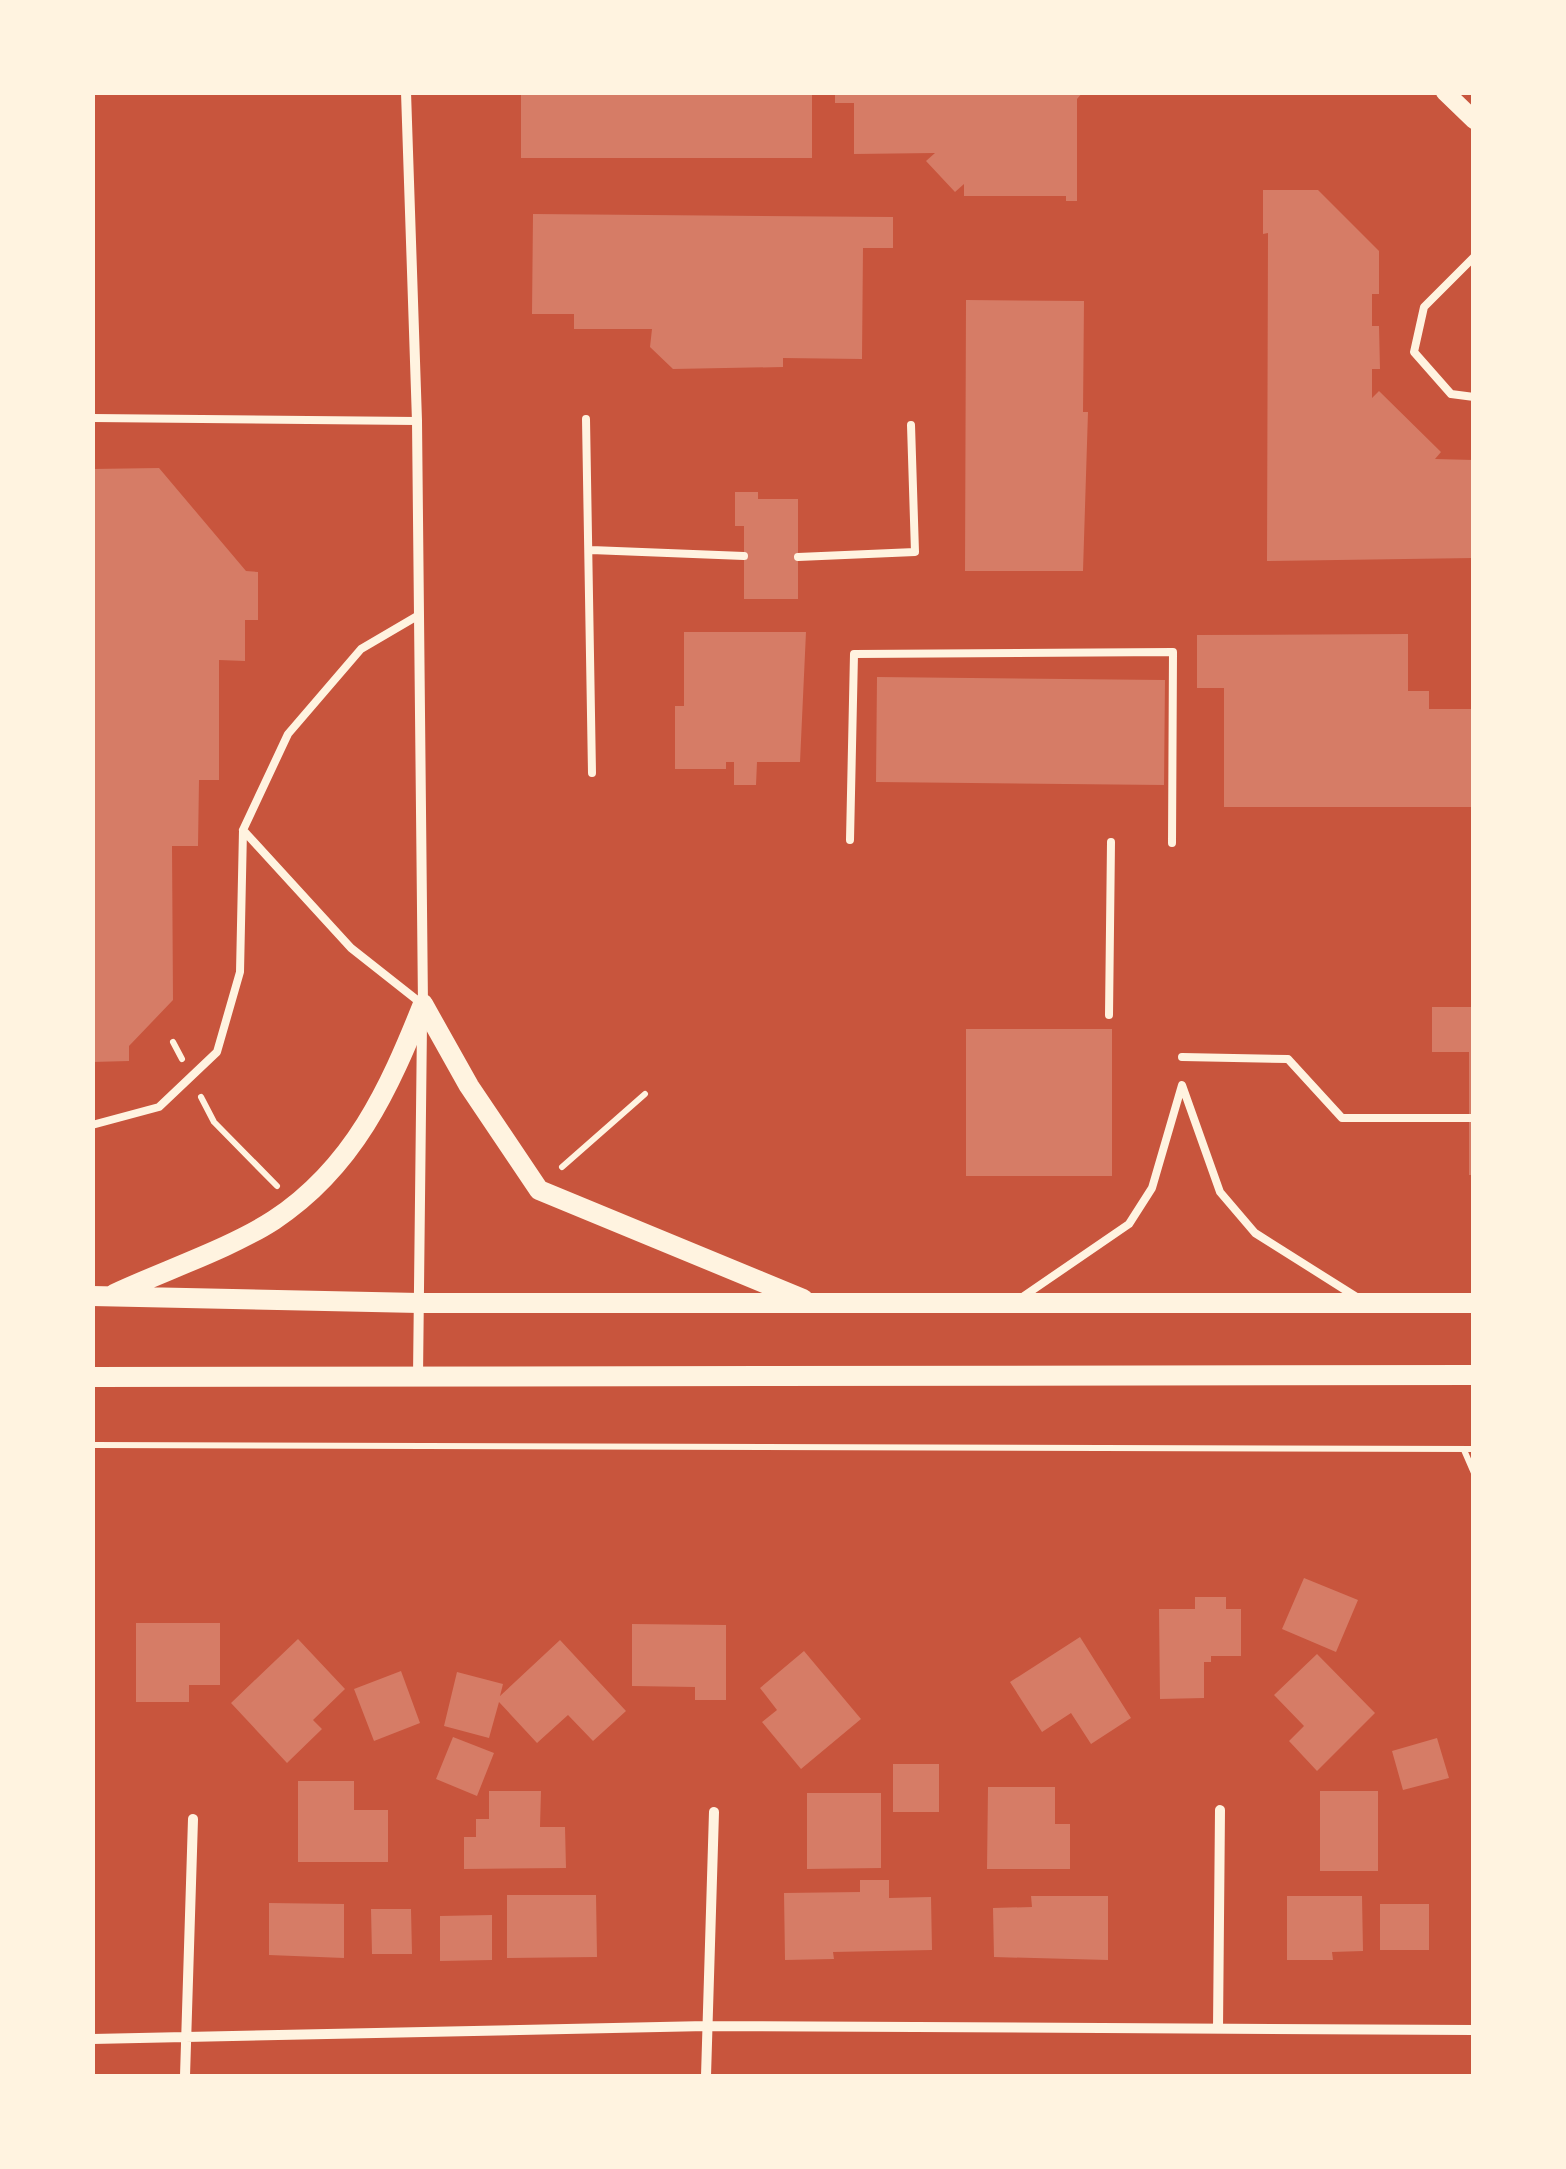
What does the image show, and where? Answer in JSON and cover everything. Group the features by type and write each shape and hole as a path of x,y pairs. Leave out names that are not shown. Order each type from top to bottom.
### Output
{"main road":[{"path":"100,1296 274,1220 346,1154 388,1093 422,1004"},
{"path":"422,1004 468,1086 539,1190 814,1304"},
{"path":"100,1296 419,1303 1474,1303"},
{"path":"92,1377 1474,1376"}],"street":[{"path":"406,92 419,615 422,1004 418,1377"},
{"path":"1445,92 1474,120"},
{"path":"1218,2028 1220,1810"},
{"path":"706,2076 714,1812"},
{"path":"185,2076 193,1818"},
{"path":"92,2039 707,2026 1474,2030"}],"lane":[{"path":"1474,257 1424,308 1414,352 1451,394 1474,396"},
{"path":"92,418 417,421"},
{"path":"586,420 592,773"},
{"path":"798,557 915,552 911,425"},
{"path":"591,550 744,556"},
{"path":"92,1125 159,1106 217,1052 240,972 244,830 288,734 362,648 419,615"},
{"path":"850,840 854,654 1173,652 1172,843"},
{"path":"244,830 351,948 422,1004"},
{"path":"1110,1015 1111,842"},
{"path":"1182,1058 1288,1059 1342,1118 1474,1118"},
{"path":"1014,1304 1129,1224 1152,1188 1182,1085 1220,1192 1255,1233 1366,1303"}],"path":[{"path":"562,1167 645,1094"},
{"path":"214,1122 280,1189"},
{"path":"92,1445 1469,1450 1474,1473"}],"building":[{"path":"521,92 812,92 812,158 521,158"},
{"path":"835,92 1083,92 1077,99 1077,201 1066,201 1066,196 964,196 964,184 955,192 926,161 935,153 854,154 854,103 835,103"},
{"path":"1263,190 1318,190 1379,251 1379,294 1372,294 1372,326 1379,326 1380,369 1372,369 1372,398 1379,391 1441,452 1435,459 1474,460 1474,558 1267,561 1268,233 1263,234"},
{"path":"533,214 893,217 893,248 863,248 862,359 783,358 783,367 673,369 650,347 652,329 574,329 574,314 532,314"},
{"path":"966,300 1084,301 1083,412 1088,412 1083,571 965,571"},
{"path":"159,468 246,571 258,572 258,620 245,620 245,661 219,660 219,780 199,780 198,846 172,846 173,1000 129,1046 129,1061 92,1062 92,469"},
{"path":"735,492 758,492 758,499 798,499 798,599 744,599 744,526 735,526"},
{"path":"684,632 806,632 800,762 757,762 756,785 734,785 734,762 726,762 726,769 675,769 675,706 684,706"},
{"path":"1408,634 1408,691 1429,691 1429,709 1474,709 1474,807 1224,807 1224,688 1197,688 1197,635"},
{"path":"877,677 1165,680 1164,785 876,782"},
{"path":"1432,1007 1474,1007 1474,1175 1469,1175 1469,1052 1432,1052"},
{"path":"966,1029 1112,1029 1112,1176 966,1176"},
{"path":"1304,1578 1358,1600 1336,1652 1282,1629"},
{"path":"1195,1597 1226,1597 1226,1609 1241,1609 1241,1656 1211,1656 1211,1662 1204,1662 1204,1698 1160,1699 1159,1609 1195,1609"},
{"path":"136,1623 220,1623 220,1685 189,1685 189,1702 136,1702"},
{"path":"632,1624 726,1625 726,1700 695,1700 695,1687 632,1686"},
{"path":"1080,1637 1131,1718 1091,1744 1071,1713 1042,1732 1010,1682"},
{"path":"298,1639 345,1689 313,1720 322,1729 287,1763 231,1703"},
{"path":"560,1640 626,1711 593,1741 568,1715 537,1743 499,1702 489,1738 444,1726 457,1672 503,1684 500,1696"},
{"path":"804,1651 861,1719 801,1769 762,1722 777,1710 760,1688"},
{"path":"1317,1654 1375,1713 1317,1771 1289,1741 1304,1726 1274,1695"},
{"path":"401,1671 420,1723 374,1741 354,1689"},
{"path":"453,1737 494,1753 477,1796 436,1779"},
{"path":"1437,1738 1449,1778 1403,1790 1392,1751"},
{"path":"893,1764 939,1764 939,1812 893,1812"},
{"path":"298,1781 354,1781 354,1810 388,1810 388,1862 298,1862"},
{"path":"988,1787 1055,1787 1055,1824 1070,1824 1070,1869 987,1869"},
{"path":"489,1791 541,1791 540,1827 565,1827 566,1868 464,1869 464,1837 476,1837 476,1819 489,1819"},
{"path":"1320,1791 1378,1791 1378,1871 1320,1871"},
{"path":"807,1793 881,1793 881,1868 807,1869"},
{"path":"860,1880 889,1880 889,1898 931,1897 932,1950 833,1952 834,1959 785,1960 784,1893 860,1892"},
{"path":"507,1895 596,1895 597,1957 507,1958"},
{"path":"1031,1896 1108,1896 1108,1960 994,1957 993,1908 1032,1907"},
{"path":"1287,1896 1362,1896 1363,1951 1332,1952 1333,1960 1287,1960"},
{"path":"269,1903 344,1904 344,1958 269,1955"},
{"path":"1380,1904 1429,1904 1429,1950 1380,1950"},
{"path":"371,1909 411,1909 412,1954 372,1954"},
{"path":"492,1915 492,1960 440,1961 440,1916"}]}
